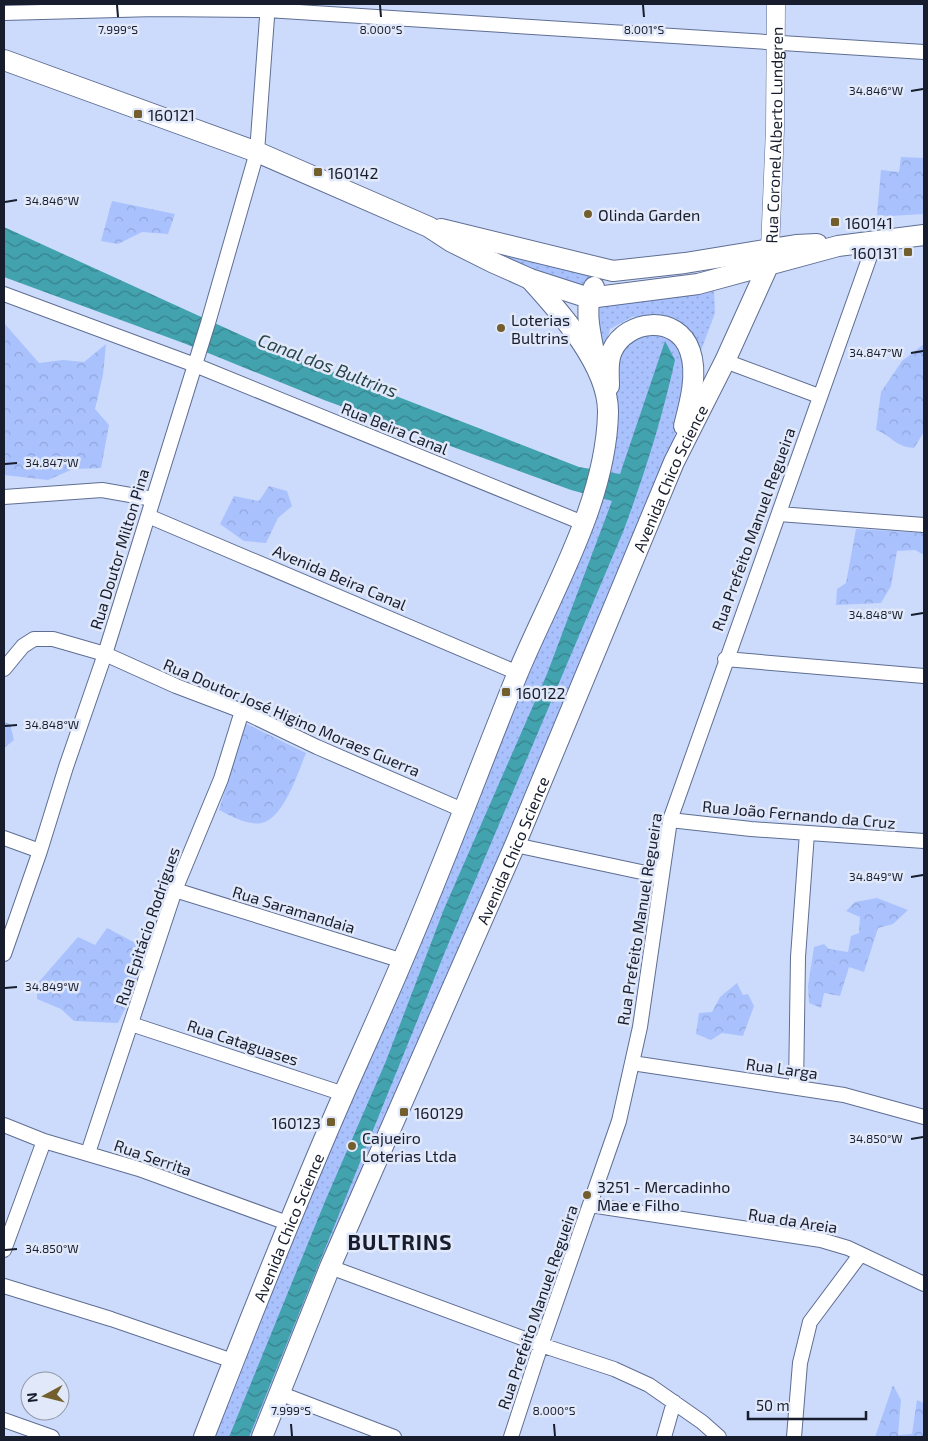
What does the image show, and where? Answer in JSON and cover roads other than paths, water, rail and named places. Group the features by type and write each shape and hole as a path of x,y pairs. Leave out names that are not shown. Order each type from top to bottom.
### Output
{"main road":[{"path":"4,60 257,152 429,227 473,253 530,278 589,298 688,285 769,258"},
{"path":"429,227 613,271 769,258 838,246 924,235"},
{"name":"Avenida Chico Science","path":"262,1437 330,1267 515,845 674,462 725,361 769,258"},
{"path":"597,366 590,325 589,298 598,282 613,271"},
{"name":"Avenida Chico Science","path":"204,1437 233,1361 344,1094 403,961 465,811 518,673 592,499 600,469 608,408 597,366 530,278"},
{"path":"608,408 610,356 616,345 629,332 645,325 655,324 664,326 681,336 690,349 692,386 674,462"}],"street":[{"name":"Rua Coronel Alberto Lundgren","path":"769,258 775,129 776,4"},
{"path":"4,13 268,7 924,52"},
{"name":"Rua Doutor Milton Pina","path":"4,954 40,852 66,767 105,654 208,323 257,152 268,7"},
{"name":"Rua Prefeito Manuel Regueira","path":"512,1437 541,1345 619,1120 640,1027 660,876 670,820 725,659 779,514 874,242"},
{"name":"Rua Beira Canal","path":"4,294 196,361 583,523"},
{"path":"725,361 819,396"},
{"path":"4,497 60,491 102,490 153,499"},
{"path":"779,514 924,525"},
{"name":"Avenida Beira Canal","path":"148,516 518,673"},
{"name":"Rua Doutor José Higino Moraes Guerra","path":"4,668 23,646 34,639 53,639 105,654 176,686 242,711 317,747 465,811"},
{"path":"725,659 924,676"},
{"name":"Rua Epitácio Rodrigues","path":"88,1153 175,890 221,779 242,711"},
{"name":"Rua João Fernando da Cruz","path":"670,820 807,833 924,841"},
{"path":"796,1088 798,957 807,833"},
{"path":"4,838 40,852"},
{"path":"515,845 660,876"},
{"name":"Rua Saramandaia","path":"175,890 403,961"},
{"name":"Rua Cataguases","path":"131,1024 344,1094"},
{"name":"Rua Larga","path":"632,1063 844,1095 924,1117"},
{"name":"Rua Serrita","path":"4,1126 44,1141 88,1153 290,1224"},
{"path":"4,1250 44,1141"},
{"name":"Rua da Areia","path":"590,1205 820,1240 848,1248 924,1284"},
{"path":"794,1437 800,1364 810,1322 860,1255"},
{"path":"330,1267 541,1345 614,1368 649,1385 720,1437"},
{"path":"4,1286 233,1361"},
{"path":"279,1393 394,1437"},
{"path":"664,1437 674,1402"},
{"path":"4,1420 52,1437"}],"water":[{"name":"Canal dos Bultrins","path":"4,227 254,341 579,467 620,474 665,341 675,360 652,447 623,532 447,947 249,1437 229,1437 326,1199 386,1061 444,909 547,674 612,501 571,490 324,400 186,344 4,277"}],"place":[{"name":"160121","path":"138,114"},
{"name":"160142","path":"318,172"},
{"name":"Olinda Garden","path":"588,214"},
{"name":"160141","path":"835,222"},
{"name":"160131","path":"908,252"},
{"name":"Loterias Bultrins","path":"501,328"},
{"name":"160122","path":"506,692"},
{"name":"160129","path":"404,1112"},
{"name":"160123","path":"331,1122"},
{"name":"Cajueiro Loterias Ltda","path":"352,1146"},
{"name":"3251 - Mercadinho Mae e Filho","path":"587,1195"}],"district":[{"name":"BULTRINS","path":"400,1241"}]}
